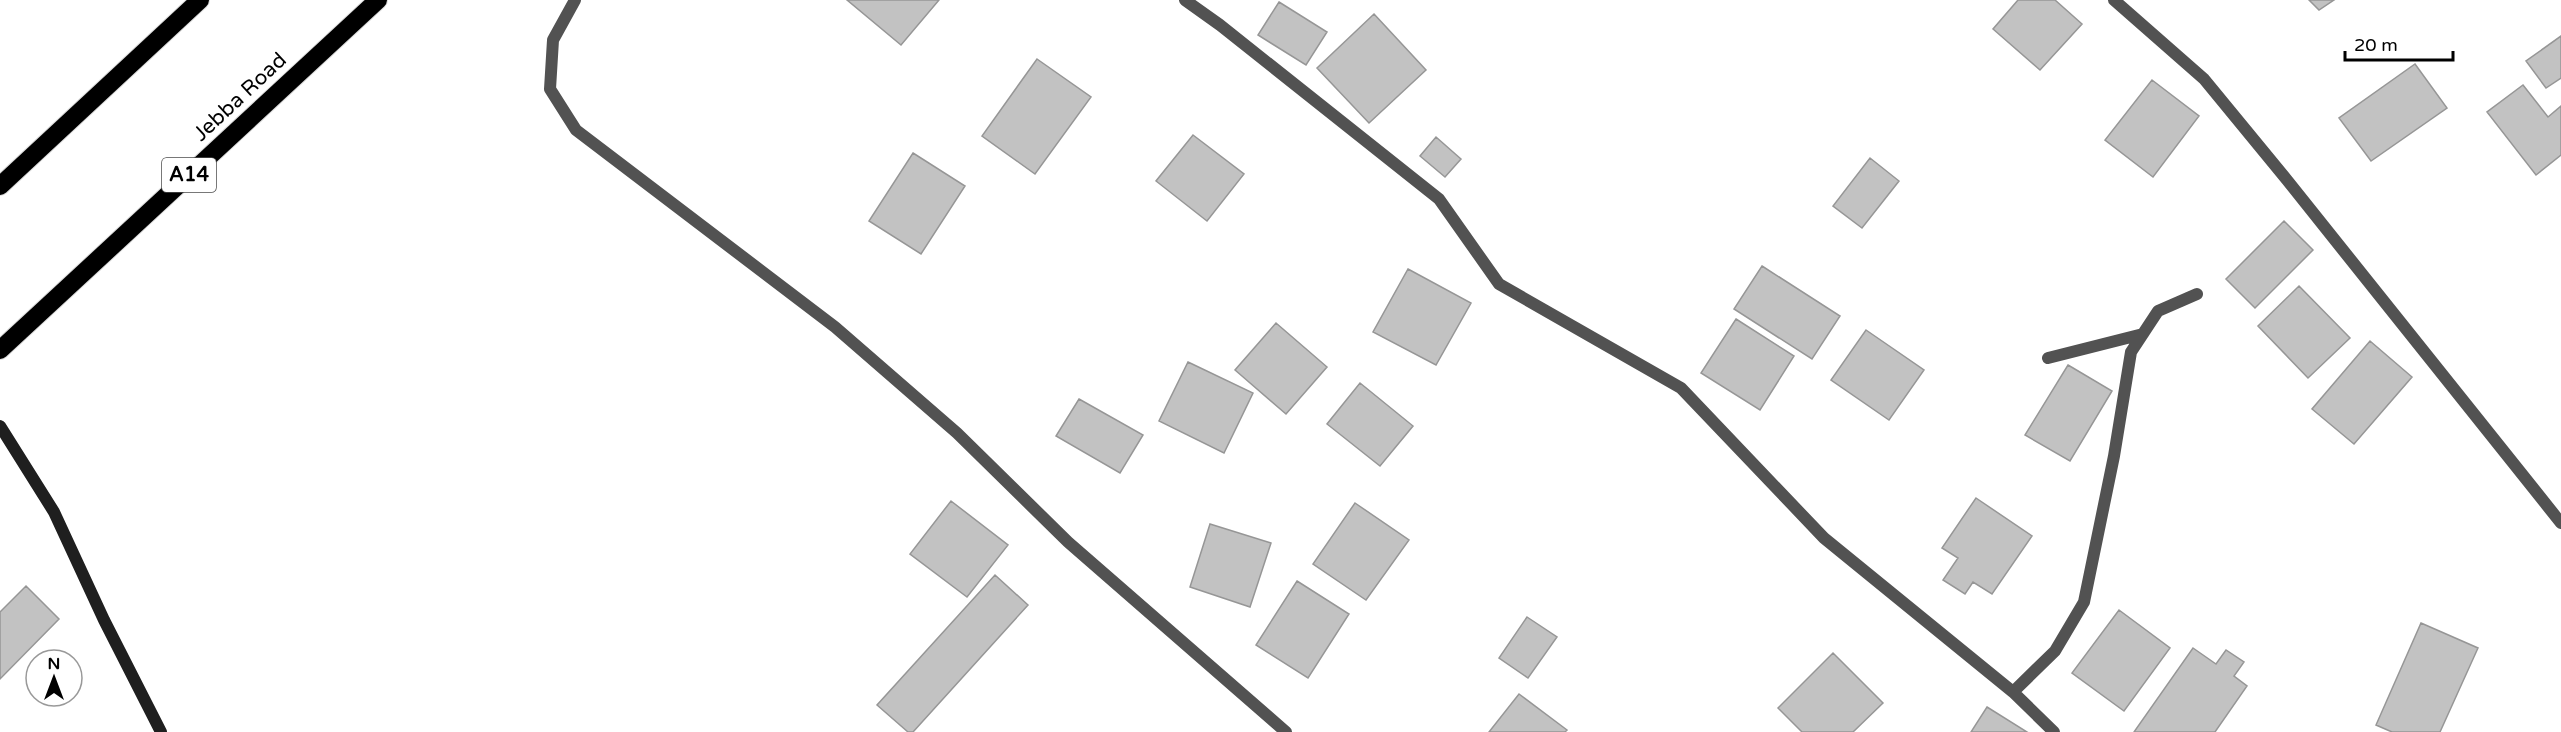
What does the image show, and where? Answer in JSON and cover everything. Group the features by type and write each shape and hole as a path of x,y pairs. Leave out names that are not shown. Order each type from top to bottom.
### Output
{"highway":[{"path":"0,186 200,0"},
{"name":"Jebba Road","path":"0,350 378,0"}],"street":[{"path":"575,0 553,40 550,89 576,130 835,327 957,433 1068,542 1286,732"},
{"path":"1185,0 1229,32 1439,199 1499,284 1681,388 1824,538 2013,693 2054,732"},
{"path":"2115,0 2204,79 2561,523"},
{"path":"2013,693 2055,651 2084,602 2115,456 2131,352 2158,311 2197,294"},
{"path":"2048,358 2143,334"},
{"path":"0,426 54,512 104,620 161,732"}],"building":[{"path":"847,0 939,0 901,45"},
{"path":"2018,0 2055,0 2082,24 2040,70 1993,29"},
{"path":"2309,0 2334,0 2319,10"},
{"path":"1279,2 1327,32 1306,65 1258,35"},
{"path":"1374,14 1426,70 1369,123 1317,68"},
{"path":"2561,36 2561,78 2546,88 2526,61"},
{"path":"1037,59 1091,97 1035,174 982,136"},
{"path":"2415,64 2447,108 2371,161 2339,118"},
{"path":"2152,80 2199,116 2153,177 2105,140"},
{"path":"2523,85 2548,117 2561,106 2561,155 2536,175 2487,112"},
{"path":"1193,135 1244,174 1207,221 1156,181"},
{"path":"1436,137 1461,159 1445,177 1420,156"},
{"path":"913,153 965,186 921,254 869,221"},
{"path":"1870,158 1899,181 1862,228 1833,206"},
{"path":"2284,221 2313,250 2255,308 2226,279"},
{"path":"1762,266 1840,316 1812,359 1734,309"},
{"path":"1408,269 1471,303 1436,365 1373,332"},
{"path":"2299,286 2350,338 2308,378 2258,326"},
{"path":"1736,319 1794,356 1760,410 1701,373"},
{"path":"1276,323 1327,367 1286,414 1235,370"},
{"path":"1866,330 1924,370 1889,420 1831,380"},
{"path":"2370,341 2412,377 2354,444 2312,409"},
{"path":"1188,362 1253,393 1224,453 1159,421"},
{"path":"2068,365 2112,391 2070,461 2025,435"},
{"path":"1360,383 1413,426 1380,466 1327,424"},
{"path":"1079,399 1143,435 1120,473 1056,436"},
{"path":"1976,498 2032,536 1992,594 1973,582 1965,594 1943,580 1958,558 1942,548"},
{"path":"951,501 1008,545 967,597 910,554"},
{"path":"1355,503 1409,540 1366,600 1313,564"},
{"path":"1210,524 1271,543 1250,607 1190,587"},
{"path":"995,575 1028,605 913,732 908,732 877,705"},
{"path":"1297,581 1349,614 1308,678 1256,645"},
{"path":"26,586 59,619 30,648 24,648 24,655 0,679 0,612"},
{"path":"2119,610 2170,648 2124,711 2072,673"},
{"path":"1527,617 1557,637 1528,678 1499,658"},
{"path":"2421,623 2478,648 2440,732 2392,732 2376,725"},
{"path":"2193,648 2216,664 2226,650 2244,662 2234,676 2247,686 2215,732 2134,732"},
{"path":"1833,653 1883,703 1853,732 1802,732 1778,708"},
{"path":"1519,694 1567,730 1565,732 1489,732"},
{"path":"1987,707 2027,732 1971,732"}]}
